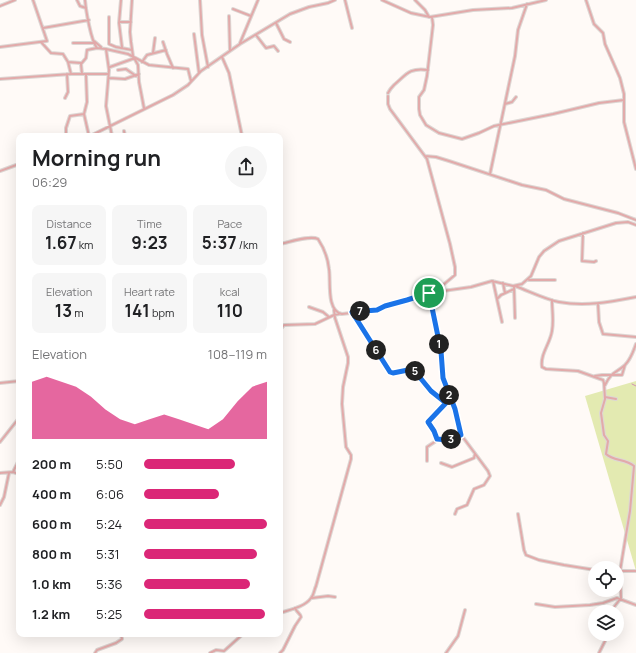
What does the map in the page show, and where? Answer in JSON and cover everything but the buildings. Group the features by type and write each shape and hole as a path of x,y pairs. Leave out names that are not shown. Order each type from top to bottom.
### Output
{"street":[{"path":"0,6 15,0"},
{"path":"0,47 47,41 37,16 33,0"},
{"path":"77,0 80,6 86,8"},
{"path":"85,0 94,43 98,48"},
{"path":"121,0 119,22 122,47"},
{"path":"132,0 130,32 132,50 137,63 144,109"},
{"path":"200,0 202,35 208,67"},
{"path":"240,44 258,0"},
{"path":"95,133 173,95 191,82 199,73 240,44 293,12 335,0"},
{"path":"345,0 352,28"},
{"path":"382,0 411,13 429,17 473,10 501,9 546,0"},
{"path":"415,0 425,10 429,17"},
{"path":"586,0 594,24 603,33 605,44 619,74 623,89 625,124 636,169"},
{"path":"490,174 515,56 519,26 527,4"},
{"path":"232,9 251,16"},
{"path":"229,16 230,51"},
{"path":"108,17 109,44 132,50"},
{"path":"432,17 433,25 428,70 424,90 418,105 420,115 427,126 439,133 461,139 479,133 492,126 566,112 599,103 624,100"},
{"path":"43,28 89,20"},
{"path":"119,22 131,22"},
{"path":"276,23 284,39 290,42"},
{"path":"194,34 199,73"},
{"path":"256,35 266,48 274,46 278,51"},
{"path":"153,53 155,38"},
{"path":"94,39 102,48"},
{"path":"41,42 51,53 63,54 68,62 72,74"},
{"path":"163,42 173,68"},
{"path":"73,43 94,43"},
{"path":"82,74 80,66 86,58 88,50 102,48 124,52 149,65 188,69 191,82"},
{"path":"106,49 109,68 106,106 111,133"},
{"path":"142,62 145,56 166,50"},
{"path":"109,68 134,57"},
{"path":"222,57 225,61 230,76 241,133"},
{"path":"68,62 81,63"},
{"path":"118,70 126,69 138,76"},
{"path":"388,93 391,88 409,72 418,69 428,70"},
{"path":"0,79 67,74 109,74"},
{"path":"64,98 68,92 67,74"},
{"path":"86,75 87,102 84,114 88,133"},
{"path":"109,78 125,79 138,76"},
{"path":"388,96 388,104 390,109 425,156 435,188 455,267 455,275 436,291"},
{"path":"504,104 512,102 516,97"},
{"path":"66,133 70,116 84,114"},
{"path":"425,156 436,157 522,185 546,190 564,199 614,212 636,220"},
{"path":"0,171 16,165"},
{"path":"529,280 539,257 546,248 564,238 616,223 628,222 636,225"},
{"path":"583,233 582,261 596,261"},
{"path":"283,243 312,238 319,240 328,266 329,285 334,315 339,332 343,339 348,359 342,404 346,447 351,458 312,598"},
{"path":"514,286 529,280 555,280"},
{"path":"493,281 502,322"},
{"path":"283,326 315,324 334,315 377,310 385,306 436,291 471,287 493,281 514,286 552,300 565,303 598,304 636,297"},
{"path":"503,283 505,293"},
{"path":"514,286 515,318"},
{"path":"496,299 505,293 514,290"},
{"path":"429,293 441,351 443,378 453,404 461,435 488,471 490,477 484,485 474,488 467,505 457,509 455,514"},
{"path":"552,300 552,331 542,361 542,367 546,369 578,371 603,380 605,397 600,413 605,436 608,441 606,454 609,457 630,463 634,467 630,511 620,561"},
{"path":"598,304 599,322 603,334 636,337"},
{"path":"309,307 323,312 329,317"},
{"path":"334,309 340,314"},
{"path":"352,312 390,372 393,373 413,369 431,391 446,403 453,404"},
{"path":"594,377 602,375 622,375 631,358 636,344"},
{"path":"604,386 610,375 626,365"},
{"path":"0,383 16,381"},
{"path":"605,397 616,399"},
{"path":"438,439 428,421 446,403"},
{"path":"0,442 16,422"},
{"path":"427,461 426,447 438,439 448,440 461,435"},
{"path":"441,463 453,466 472,459 475,454"},
{"path":"13,472 16,466"},
{"path":"0,473 16,473"},
{"path":"0,505 4,497 9,473"},
{"path":"518,514 526,555 542,560 588,569"},
{"path":"624,571 636,571"},
{"path":"283,612 295,608 312,598 328,596 335,597"},
{"path":"616,605 621,600 621,597"},
{"path":"536,604 555,607 590,605 615,599 636,605"},
{"path":"280,653 284,650 295,626 301,617 300,614 296,612 295,608"},
{"path":"446,653 458,636 465,610"},
{"path":"95,653 97,650 115,644 122,639 122,637"},
{"path":"210,653 215,650 224,651 240,637"},
{"path":"599,653 605,641"}],"green space":[{"path":"636,381 636,571 585,396"}],"waterway":[{"path":"632,384 636,386"}],"route":[{"path":"429,293 441,351 443,378 455,409 461,435 448,440 437,439 436,434 428,422 446,403 424,384 413,369 393,373 390,372 352,312 377,310 385,306 429,293"}]}
